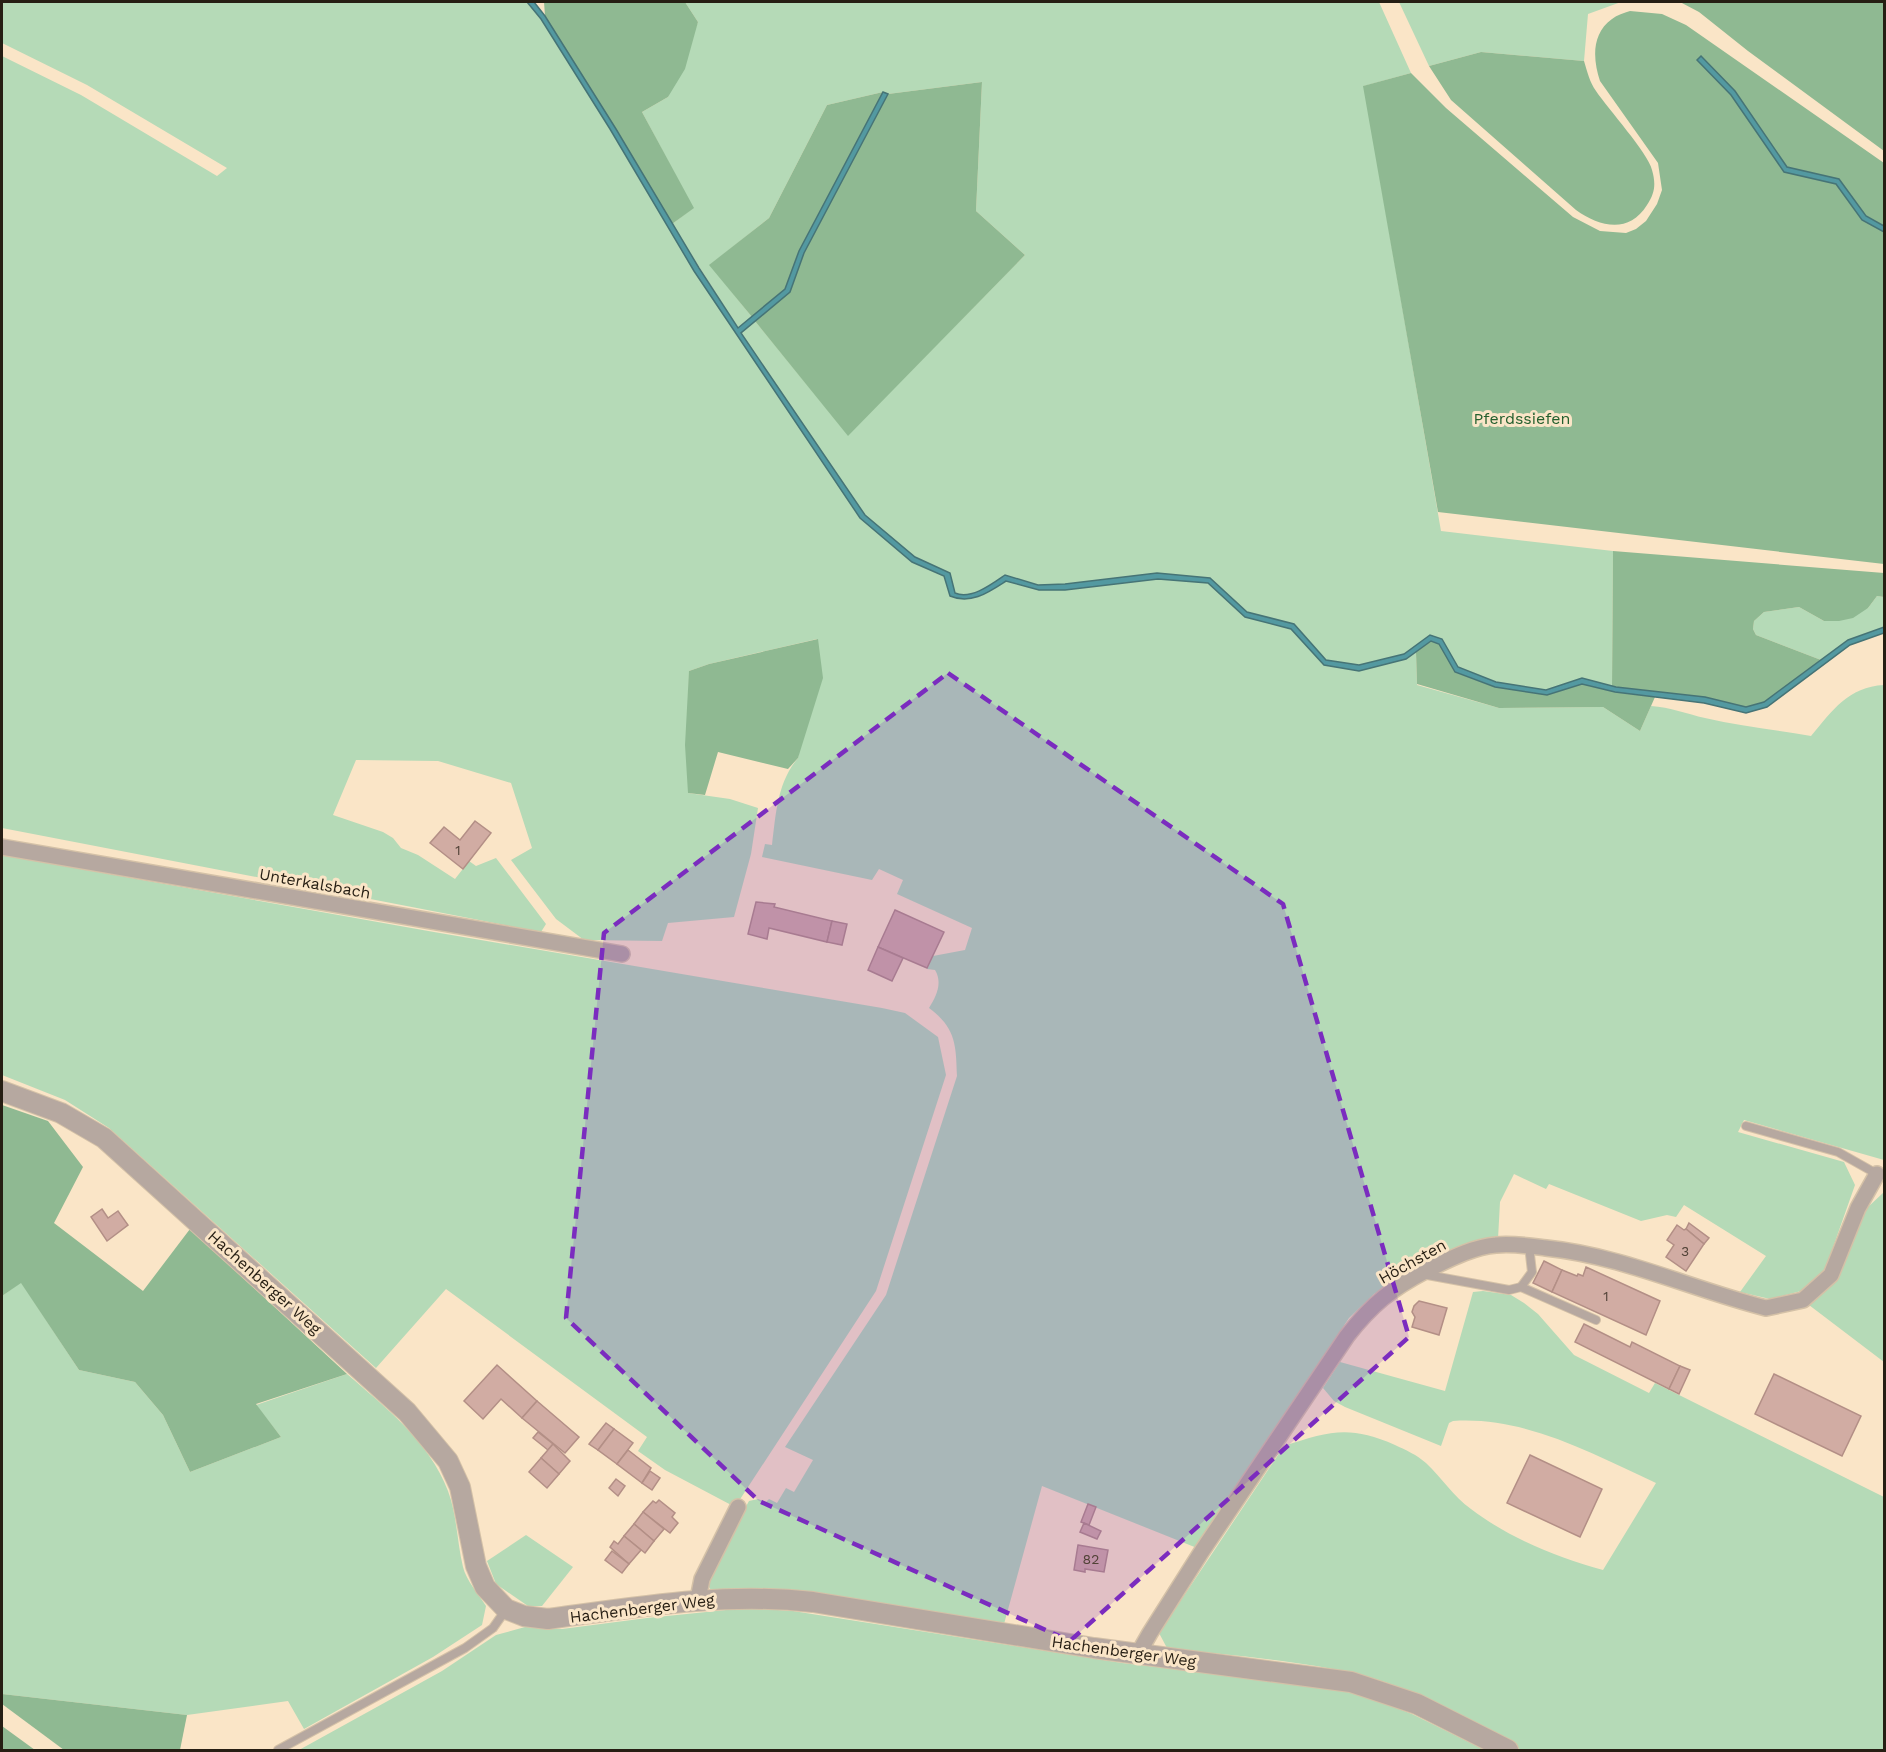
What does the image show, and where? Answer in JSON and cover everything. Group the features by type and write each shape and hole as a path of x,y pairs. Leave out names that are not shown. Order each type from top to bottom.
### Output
{"street":[{"name":"Unterkalsbach","path":"2,847 622,954"},
{"name":"Hachenberger Weg","path":"2,1091 61,1113 104,1138 407,1412 448,1461 460,1487 476,1566 485,1587 506,1609 524,1616 548,1619 698,1599 776,1598 813,1602 1000,1634 1351,1682 1417,1704 1508,1750"},
{"name":"Höchsten","path":"1138,1654 1202,1551 1347,1336 1384,1296 1447,1260 1495,1245 1565,1250 1624,1263 1766,1308 1784,1305 1803,1300 1831,1275 1858,1208 1877,1174"},
{"path":"698,1599 702,1579 738,1507"}],"lane":[{"path":"1746,1126 1838,1152 1877,1174"},
{"path":"1421,1274 1509,1290 1521,1287 1532,1272 1529,1246"},
{"path":"1521,1287 1596,1320"},
{"path":"278,1750 465,1648 493,1628 506,1609"}],"highlighted area":[{"path":"948,673 1283,904 1409,1337 1070,1641 759,1501 566,1318 604,933"}],"green space":[{"path":"2,2 527,2 541,19 610,129 694,271 860,518 912,562 944,576 950,596 965,599 980,596 1006,581 1039,590 1065,590 1158,579 1208,583 1245,617 1291,629 1324,665 1359,671 1406,659 1416,652 1417,685 1499,708 1603,707 1640,731 1651,706 1731,723 1811,736 1834,709 1851,695 1861,690 1884,685 1884,1160 1744,1120 1738,1132 1844,1162 1855,1185 1825,1270 1801,1291 1770,1299 1740,1292 1766,1256 1684,1205 1676,1217 1667,1215 1641,1221 1549,1184 1546,1189 1514,1174 1500,1202 1498,1239 1397,1278 1393,1272 1387,1277 1391,1283 1374,1294 1349,1318 1197,1548 1042,1486 1004,1624 796,1592 747,1588 711,1590 705,1581 749,1501 758,1499 766,1502 769,1499 777,1503 786,1488 794,1492 813,1460 785,1447 886,1295 957,1076 953,1038 945,1023 929,1008 936,995 938,980 935,970 927,969 933,956 965,950 972,928 897,894 903,880 879,869 872,880 762,857 765,844 772,845 776,810 782,788 798,758 817,639 709,664 689,671 688,793 730,799 758,808 751,854 734,917 668,923 662,941 584,940 556,919 511,860 532,848 511,783 438,761 356,760 333,815 383,832 393,838 401,848 418,855 455,879 469,861 476,866 496,858 546,924 541,932 2,828 2,56 81,95 217,176 227,168 87,85 2,43"},
{"path":"544,2 685,2 698,22 685,69 668,97 642,112 694,208 672,224 545,16"},
{"path":"685,2 1379,2 1411,73 1364,86 1441,531 1613,551 1612,686 1582,678 1546,690 1496,682 1458,667 1442,639 1430,635 1404,654 1359,665 1326,660 1294,624 1247,612 1210,578 1157,573 1038,585 1005,575 988,587 974,593 961,595 954,593 950,573 915,557 865,515 741,333 755,321 848,435 1025,255 976,211 982,82 888,94 883,92 827,105 769,218 710,265 752,317 738,328 672,224 693,208 642,112 668,97 698,22"},
{"path":"1399,2 1621,2 1588,14 1584,61 1481,52 1429,66"},
{"path":"1680,2 1884,2 1884,151 1699,12"},
{"name":"Pferdssiefen","path":"1630,11 1662,14 1686,25 1884,163 1884,226 1866,216 1839,179 1787,167 1735,91 1698,60 1731,95 1784,172 1836,184 1862,220 1884,232 1884,564 1438,512 1363,86 1411,73 1446,108 1573,217 1600,231 1626,233 1646,221 1657,204 1662,190 1658,163 1600,81 1596,65 1595,56 1600,32 1614,18"},
{"path":"1481,52 1584,61 1594,88 1636,142 1652,170 1653,192 1650,201 1640,214 1623,224 1614,225 1604,224 1585,216 1451,100 1429,66"},
{"path":"982,82 976,211 1025,255 848,436 755,321 790,292 804,253 888,94"},
{"path":"883,92 799,251 785,289 752,317 709,265 769,218 827,105"},
{"path":"1613,551 1884,573 1884,597 1877,596 1868,608 1853,618 1839,621 1824,621 1799,607 1764,612 1754,621 1753,629 1756,635 1821,660 1764,702 1746,708 1705,697 1616,687 1612,686"},
{"path":"1877,596 1884,597 1884,627 1848,640 1821,660 1756,635 1753,629 1754,621 1764,612 1799,607 1824,621 1868,608"},
{"path":"818,639 823,678 798,758 788,769 718,752 705,795 688,793 685,745 689,671 709,664"},
{"path":"1431,641 1439,643 1455,672 1495,687 1547,695 1582,684 1615,692 1655,697 1640,731 1603,707 1499,708 1417,684 1416,652"},
{"path":"2,855 434,932 882,1008 905,1013 938,1037 946,1075 876,1291 735,1507 665,1470 638,1451 647,1437 446,1289 376,1368 109,1128 65,1100 2,1075"},
{"path":"2,1105 48,1121 83,1167 54,1223 143,1291 190,1229 347,1374 256,1404 281,1437 190,1472 163,1415 135,1382 79,1370 21,1283 2,1296"},
{"path":"1884,1192 1884,1362 1809,1305 1838,1279 1867,1208"},
{"path":"21,1282 79,1370 135,1382 163,1415 190,1472 281,1437 256,1405 347,1374 405,1426 430,1456 440,1473 451,1500 465,1572 486,1606 482,1625 433,1657 304,1729 288,1701 187,1715 2,1694 2,1296"},
{"path":"1473,1292 1511,1295 1524,1303 1538,1314 1574,1355 1649,1393 1655,1383 1884,1497 1884,1750 1521,1750 1446,1708 1365,1676 1291,1662 1167,1648 1159,1633 1284,1446 1327,1434 1340,1432 1365,1435 1395,1445 1426,1463 1465,1504 1501,1529 1551,1553 1603,1570 1656,1483 1558,1439 1506,1424 1453,1421 1449,1423 1441,1446 1345,1407 1334,1401 1323,1388 1340,1362 1445,1391"},
{"path":"526,1535 573,1567 542,1606 528,1606 496,1584 487,1561"},
{"path":"746,1608 793,1611 1122,1663 1318,1686 1362,1695 1412,1714 1485,1750 299,1750 442,1671 496,1635 525,1627 562,1629"},
{"path":"2,1694 187,1715 180,1750 64,1750 2,1704"},
{"path":"2,1726 35,1750 2,1750"}],"water":[{"path":"527,2 534,2 545,16 738,328 785,289 799,251 883,92 888,94 804,253 790,292 741,333 865,515 915,557 950,573 955,593 961,595 974,593 1005,575 1038,585 1157,573 1210,578 1247,612 1294,624 1326,660 1359,665 1404,654 1430,635 1442,639 1458,667 1496,682 1546,690 1582,678 1616,687 1705,697 1746,707 1764,702 1848,640 1884,627 1884,633 1850,645 1767,707 1746,713 1704,703 1615,692 1582,684 1547,695 1495,687 1455,672 1439,644 1431,641 1406,659 1359,671 1324,665 1291,629 1245,617 1208,583 1158,579 1065,590 1039,590 1006,581 972,598 950,596 944,576 912,562 860,518 694,271 610,129 541,19"},
{"path":"1701,56 1735,91 1787,167 1839,179 1866,216 1884,226 1884,232 1862,220 1836,184 1784,172 1731,95 1697,60"}],"building":[{"path":"475,821 491,833 463,869 430,843 444,827 460,840"},
{"path":"756,902 775,904 774,907 832,921 827,942 769,928 767,939 748,934"},
{"path":"895,910 944,932 927,968 878,947"},
{"path":"832,921 847,924 842,945 827,942"},
{"path":"878,947 903,958 892,981 868,970"},
{"path":"102,1209 108,1218 118,1211 128,1225 107,1241 91,1217"},
{"path":"1689,1223 1709,1238 1704,1244 1686,1229"},
{"path":"1677,1225 1686,1229 1704,1244 1686,1271 1666,1257 1674,1245 1667,1240"},
{"path":"1544,1261 1562,1270 1552,1292 1533,1283"},
{"path":"1586,1267 1660,1301 1646,1335 1552,1292 1562,1270 1583,1276"},
{"path":"1419,1301 1447,1308 1439,1335 1412,1327 1415,1317 1412,1312"},
{"path":"1584,1324 1630,1347 1632,1342 1680,1366 1669,1389 1575,1342"},
{"path":"497,1365 537,1401 522,1418 501,1399 483,1419 464,1401"},
{"path":"1680,1366 1690,1370 1679,1394 1669,1389"},
{"path":"1774,1374 1861,1416 1842,1456 1755,1414"},
{"path":"537,1401 579,1437 565,1453 522,1418"},
{"path":"606,1423 614,1429 598,1450 589,1444"},
{"path":"614,1429 633,1443 617,1464 598,1450"},
{"path":"538,1432 553,1444 548,1450 533,1438"},
{"path":"553,1444 570,1461 559,1474 541,1458"},
{"path":"628,1450 651,1468 642,1483 617,1464"},
{"path":"1530,1455 1602,1489 1580,1537 1507,1503"},
{"path":"541,1458 559,1474 547,1488 529,1472"},
{"path":"650,1471 660,1478 652,1490 642,1483"},
{"path":"616,1479 625,1486 618,1496 609,1488"},
{"path":"659,1500 675,1513 672,1517 678,1523 670,1533 643,1512 653,1501 656,1503"},
{"path":"1088,1504 1096,1507 1089,1525 1081,1522"},
{"path":"643,1512 664,1529 654,1541 634,1524"},
{"path":"1084,1523 1101,1531 1097,1539 1080,1532"},
{"path":"634,1524 654,1541 645,1553 624,1536"},
{"path":"624,1536 641,1550 629,1564 610,1547 614,1541 618,1544"},
{"path":"1078,1545 1108,1550 1104,1572 1074,1570"},
{"path":"612,1551 629,1564 622,1573 605,1560"}]}
